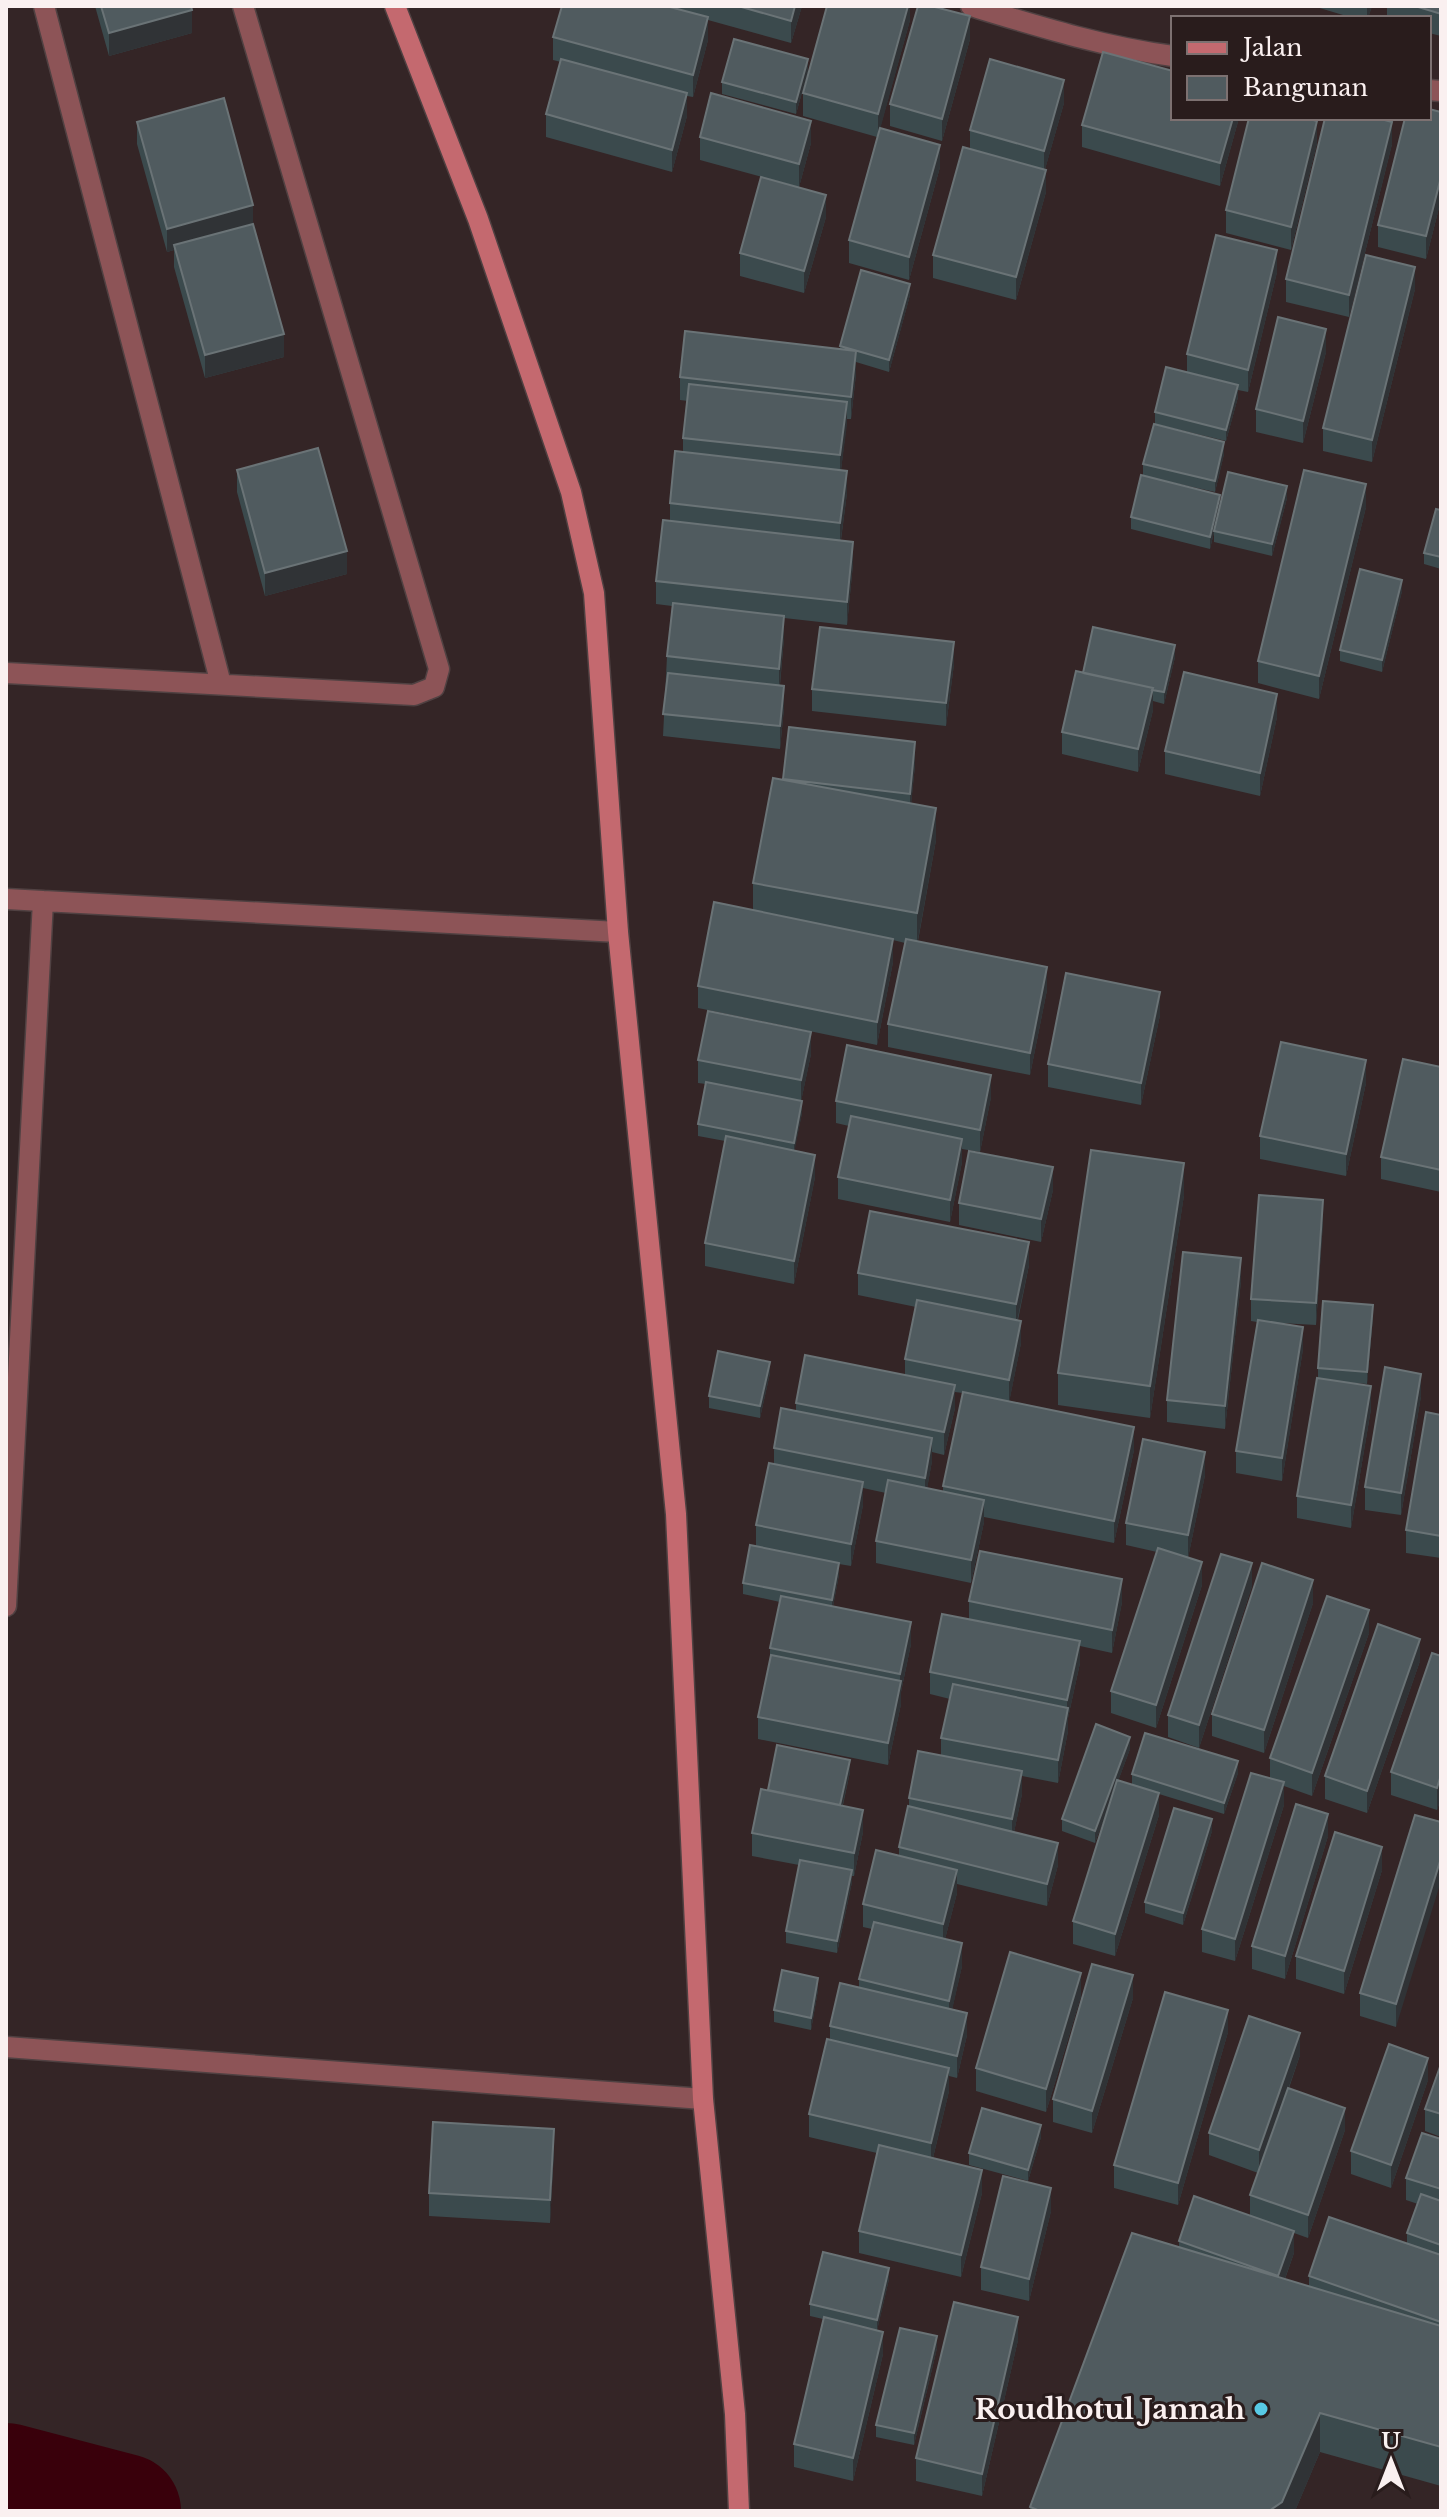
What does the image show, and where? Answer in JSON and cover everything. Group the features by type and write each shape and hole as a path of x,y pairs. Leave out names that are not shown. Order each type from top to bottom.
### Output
{"main road":[{"path":"395,6 478,219 571,492 594,593 618,932 676,1514 703,2099 735,2414 738,2510"}],"street":[{"path":"44,6 221,684"},
{"path":"6,673 414,695 434,687 439,669 243,6"},
{"path":"971,6 1065,35 1171,56"},
{"path":"6,899 618,932"},
{"path":"6,1606 43,901"},
{"path":"6,2047 703,2099"}],"building":[{"path":"101,6 191,6 192,10 109,33"},
{"path":"562,6 666,6 708,17 693,75 553,37"},
{"path":"738,6 795,6 791,21"},
{"path":"827,6 908,6 878,114 803,93"},
{"path":"918,6 931,6 970,16 942,119 890,104"},
{"path":"1415,6 1441,6 1441,14"},
{"path":"734,39 808,59 796,102 722,82"},
{"path":"1103,52 1171,70 1171,120 1232,120 1220,163 1082,125"},
{"path":"561,59 687,93 672,150 546,114"},
{"path":"990,59 1064,80 1044,151 970,130"},
{"path":"711,93 811,121 799,164 700,137"},
{"path":"224,98 253,205 167,229 137,122"},
{"path":"1431,110 1441,112 1441,177 1426,236 1378,225 1404,120 1431,120"},
{"path":"1248,120 1317,121 1291,227 1226,210"},
{"path":"1325,120 1392,122 1349,295 1286,279"},
{"path":"880,128 940,145 909,257 849,240"},
{"path":"963,147 1046,170 1016,277 933,255"},
{"path":"761,177 826,195 804,271 740,253"},
{"path":"253,224 284,334 205,355 174,245"},
{"path":"1216,235 1277,250 1248,370 1187,354"},
{"path":"1366,255 1415,267 1372,440 1323,428"},
{"path":"861,270 910,284 889,360 840,346"},
{"path":"1278,317 1326,329 1303,421 1256,409"},
{"path":"685,331 856,351 851,397 680,377"},
{"path":"1166,367 1238,385 1226,430 1155,412"},
{"path":"689,384 847,402 840,455 683,438"},
{"path":"1154,424 1224,442 1215,481 1143,464"},
{"path":"318,448 347,551 265,573 237,470"},
{"path":"675,451 847,471 840,523 670,503"},
{"path":"1304,470 1366,484 1319,676 1258,661"},
{"path":"1228,472 1287,486 1272,544 1214,531"},
{"path":"1141,475 1220,495 1210,537 1131,517"},
{"path":"1436,509 1441,510 1441,557 1424,553"},
{"path":"663,520 853,542 847,602 656,581"},
{"path":"1360,569 1402,580 1382,660 1340,650"},
{"path":"673,603 784,616 779,669 667,656"},
{"path":"820,627 954,642 946,703 812,689"},
{"path":"1093,627 1175,645 1164,692 1083,673"},
{"path":"1076,671 1153,688 1138,749 1062,732"},
{"path":"1184,672 1277,694 1260,773 1165,751"},
{"path":"668,673 784,686 780,726 663,714"},
{"path":"789,727 915,742 910,794 783,779"},
{"path":"773,778 936,808 917,913 753,883"},
{"path":"714,902 893,939 877,1022 698,986"},
{"path":"906,939 1047,967 1030,1053 888,1024"},
{"path":"1066,973 1160,992 1141,1083 1048,1064"},
{"path":"708,1011 811,1032 801,1080 698,1060"},
{"path":"1281,1042 1366,1060 1346,1154 1260,1136"},
{"path":"847,1045 991,1075 980,1130 836,1101"},
{"path":"1403,1059 1441,1067 1441,1170 1381,1157"},
{"path":"706,1082 802,1101 794,1143 698,1124"},
{"path":"851,1116 962,1139 950,1200 838,1177"},
{"path":"726,1136 815,1155 794,1261 705,1243"},
{"path":"1091,1150 1184,1163 1150,1386 1058,1373"},
{"path":"969,1151 1053,1167 1041,1219 959,1203"},
{"path":"1259,1195 1323,1200 1316,1303 1251,1299"},
{"path":"870,1211 1029,1242 1016,1304 858,1273"},
{"path":"1183,1252 1241,1258 1225,1406 1167,1400"},
{"path":"917,1300 1021,1321 1009,1380 905,1359"},
{"path":"1323,1301 1373,1305 1367,1372 1318,1368"},
{"path":"1258,1320 1303,1327 1282,1458 1236,1451"},
{"path":"718,1351 770,1362 760,1406 709,1396"},
{"path":"805,1355 955,1385 944,1432 796,1403"},
{"path":"1385,1367 1421,1374 1401,1493 1365,1487"},
{"path":"1317,1378 1371,1386 1351,1505 1297,1496"},
{"path":"963,1392 1134,1427 1114,1521 943,1486"},
{"path":"781,1408 932,1438 925,1478 774,1448"},
{"path":"1426,1412 1441,1415 1441,1536 1406,1530"},
{"path":"1143,1439 1205,1452 1188,1535 1126,1523"},
{"path":"769,1463 863,1482 851,1544 756,1525"},
{"path":"888,1480 984,1500 971,1560 876,1541"},
{"path":"750,1545 839,1563 832,1600 743,1583"},
{"path":"1158,1548 1202,1562 1156,1705 1111,1691"},
{"path":"980,1551 1122,1579 1112,1630 969,1601"},
{"path":"1221,1554 1252,1563 1199,1725 1168,1715"},
{"path":"1262,1563 1313,1580 1264,1730 1212,1714"},
{"path":"781,1596 911,1622 900,1674 770,1648"},
{"path":"1327,1596 1369,1610 1312,1773 1270,1758"},
{"path":"942,1614 1080,1641 1067,1700 930,1672"},
{"path":"1378,1624 1420,1639 1367,1791 1325,1776"},
{"path":"1432,1653 1441,1656 1441,1775 1437,1788 1391,1772"},
{"path":"771,1655 901,1681 888,1743 758,1717"},
{"path":"953,1684 1068,1708 1058,1760 941,1738"},
{"path":"1096,1724 1130,1737 1095,1831 1062,1819"},
{"path":"1145,1733 1238,1761 1224,1803 1132,1774"},
{"path":"777,1745 850,1760 840,1805 768,1790"},
{"path":"918,1751 1022,1771 1012,1819 909,1798"},
{"path":"1251,1773 1284,1782 1235,1939 1202,1929"},
{"path":"1117,1780 1159,1793 1115,1934 1073,1921"},
{"path":"761,1789 863,1810 854,1853 752,1833"},
{"path":"1296,1804 1328,1814 1285,1956 1252,1946"},
{"path":"908,1806 1058,1843 1047,1884 899,1847"},
{"path":"1174,1808 1212,1819 1183,1913 1145,1902"},
{"path":"1415,1815 1441,1822 1441,1858 1396,2004 1360,1993"},
{"path":"1335,1832 1382,1847 1344,1971 1296,1956"},
{"path":"876,1850 957,1870 943,1924 863,1904"},
{"path":"800,1860 852,1870 837,1941 786,1931"},
{"path":"874,1922 962,1943 949,2001 859,1979"},
{"path":"1010,1952 1081,1973 1046,2089 976,2068"},
{"path":"1092,1964 1133,1975 1092,2111 1053,2099"},
{"path":"782,1970 818,1978 811,2018 774,2010"},
{"path":"840,1983 967,2013 957,2056 830,2026"},
{"path":"1165,1992 1228,2010 1178,2183 1114,2165"},
{"path":"1249,2016 1300,2033 1259,2150 1209,2133"},
{"path":"827,2039 949,2068 931,2143 809,2114"},
{"path":"1389,2044 1428,2058 1391,2165 1351,2151"},
{"path":"1441,2064 1441,2114 1425,2109"},
{"path":"1288,2088 1345,2108 1308,2215 1250,2195"},
{"path":"982,2108 1041,2125 1028,2170 969,2153"},
{"path":"433,2122 554,2129 550,2200 429,2193"},
{"path":"1422,2133 1441,2139 1441,2189 1406,2178"},
{"path":"879,2145 982,2170 961,2255 859,2231"},
{"path":"1003,2176 1051,2188 1029,2279 981,2267"},
{"path":"1421,2194 1441,2201 1441,2245 1407,2233"},
{"path":"1194,2196 1294,2231 1278,2276 1179,2241"},
{"path":"1329,2217 1441,2255 1441,2322 1309,2276"},
{"name":"Roudhotul Jannah","path":"1132,2233 1441,2326 1441,2447 1320,2413 1282,2502 1269,2511 1040,2511 1030,2507"},
{"path":"823,2252 889,2268 877,2320 810,2304"},
{"path":"954,2302 1018,2317 982,2474 916,2458"},
{"path":"824,2317 883,2332 853,2458 794,2444"},
{"path":"900,2328 937,2336 914,2433 876,2425"}],"waterway":[{"path":"6,2480 124,2511"}],"place":[{"name":"Roudhotul Jannah","path":"1261,2409"}]}
